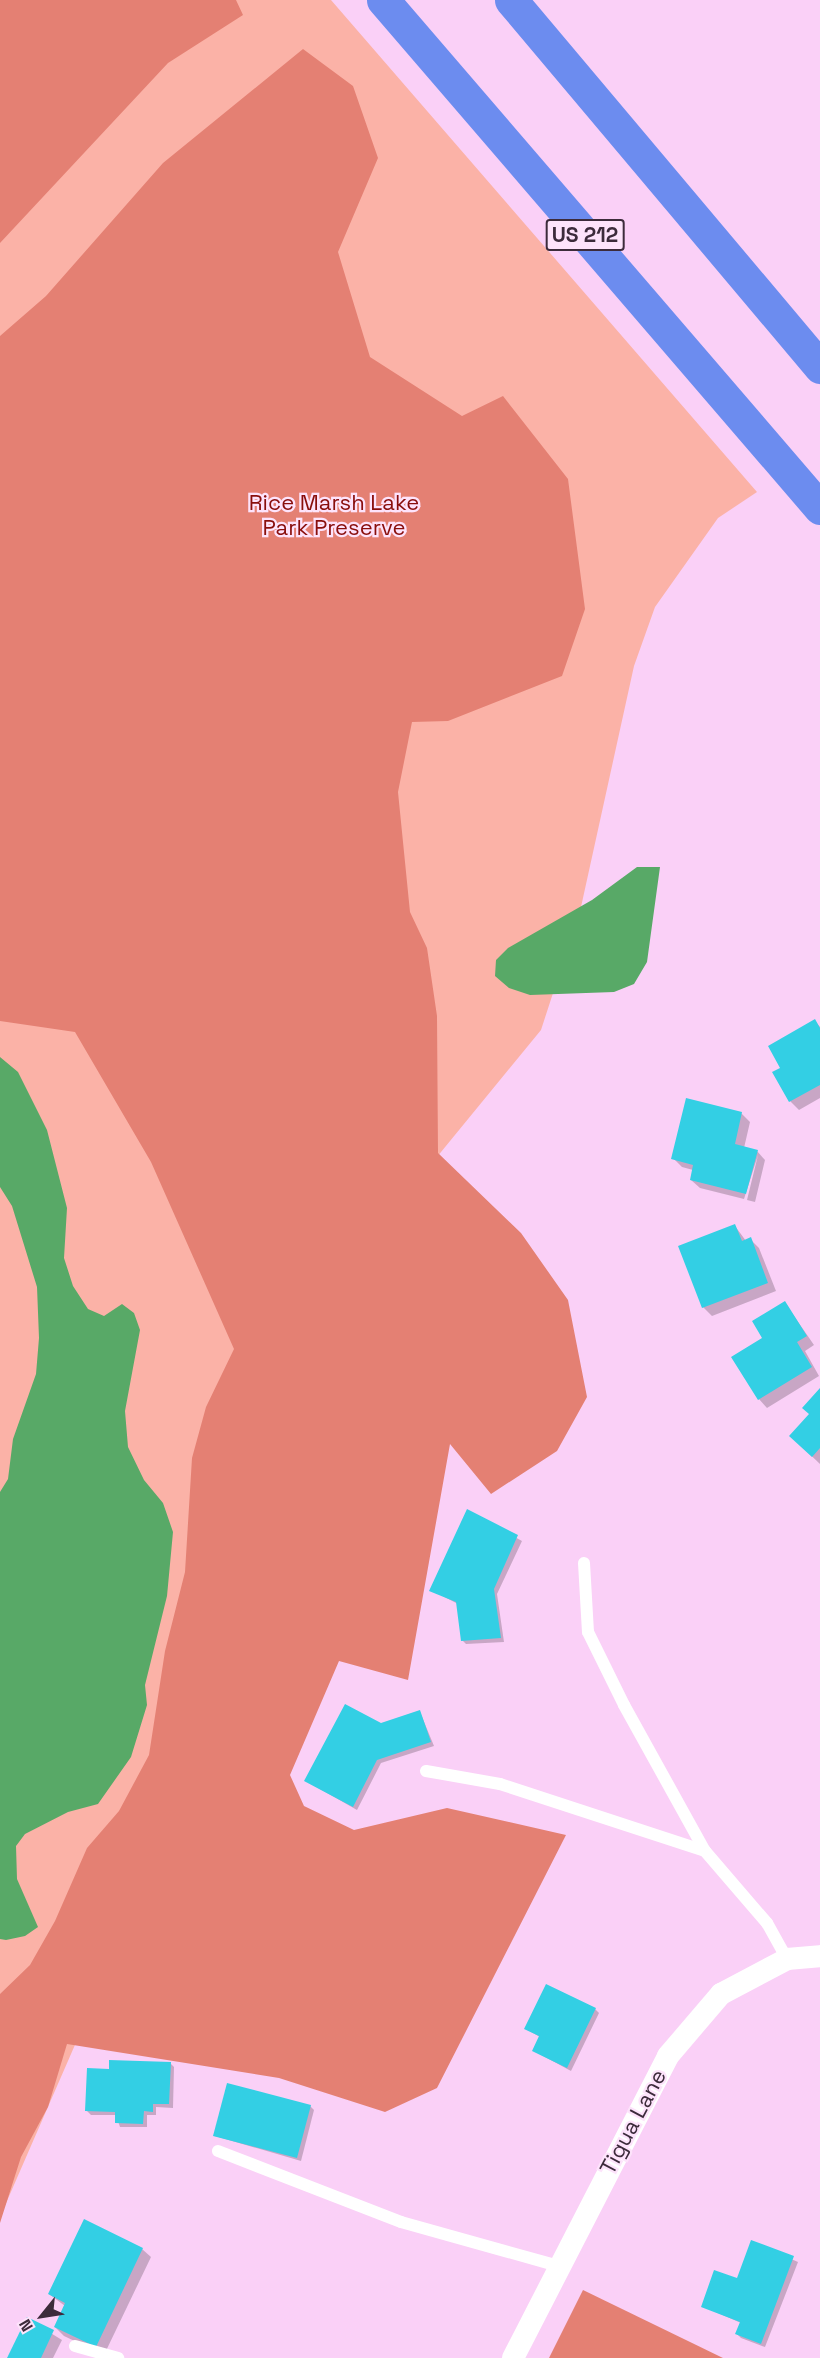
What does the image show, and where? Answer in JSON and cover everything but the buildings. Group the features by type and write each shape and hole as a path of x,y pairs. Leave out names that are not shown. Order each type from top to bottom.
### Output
{"highway":[{"name":"US 212","path":"383,0 820,508"},
{"path":"511,0 820,367"}],"street":[{"name":"Tigua Lane","path":"513,2358 668,2056 721,1994 787,1959 820,1956"}],"lane":[{"path":"584,1563 588,1632 705,1851 767,1923 787,1959"},
{"path":"426,1771 500,1784 705,1851"},
{"path":"218,2151 401,2222 559,2266"},
{"path":"75,2346 118,2358"}],"green space":[{"name":"Rice Marsh Lake Park Preserve","path":"0,0 331,0 757,492 718,518 655,607 634,666 581,907 541,1030 378,1229 115,1953 0,2217"},
{"path":"0,0 236,0 243,15 168,63 0,243"},
{"name":"Rice Marsh Lake Park Preserve","path":"303,49 353,86 378,158 338,252 370,357 462,416 503,396 568,479 585,609 562,676 448,721 412,722 398,792 410,912 427,948 437,1016 438,1153 521,1233 568,1300 587,1397 557,1451 491,1494 450,1444 408,1680 339,1661 290,1775 304,1806 354,1830 447,1808 566,1835 437,2088 385,2112 279,2078 67,2044 48,2107 21,2157 0,2223 0,1994 30,1965 55,1921 87,1848 119,1811 149,1755 165,1651 185,1572 192,1458 206,1407 234,1349 151,1162 75,1032 0,1021 0,336 46,296 163,163"},
{"path":"583,2290 723,2358 549,2358"}],"shaded area":[{"path":"637,867 660,867 647,962 634,984 614,992 530,995 509,988 495,976 496,960 508,948 592,900"},
{"path":"0,1057 18,1072 47,1130 67,1208 64,1258 73,1286 88,1309 104,1316 122,1304 134,1313 140,1330 125,1411 128,1447 144,1480 163,1503 173,1532 167,1596 145,1685 147,1705 131,1757 98,1804 68,1812 25,1834 16,1846 17,1879 38,1927 25,1936 6,1940 0,1939 0,1492 8,1479 13,1439 36,1374 39,1338 37,1287 12,1206 0,1187"}]}
